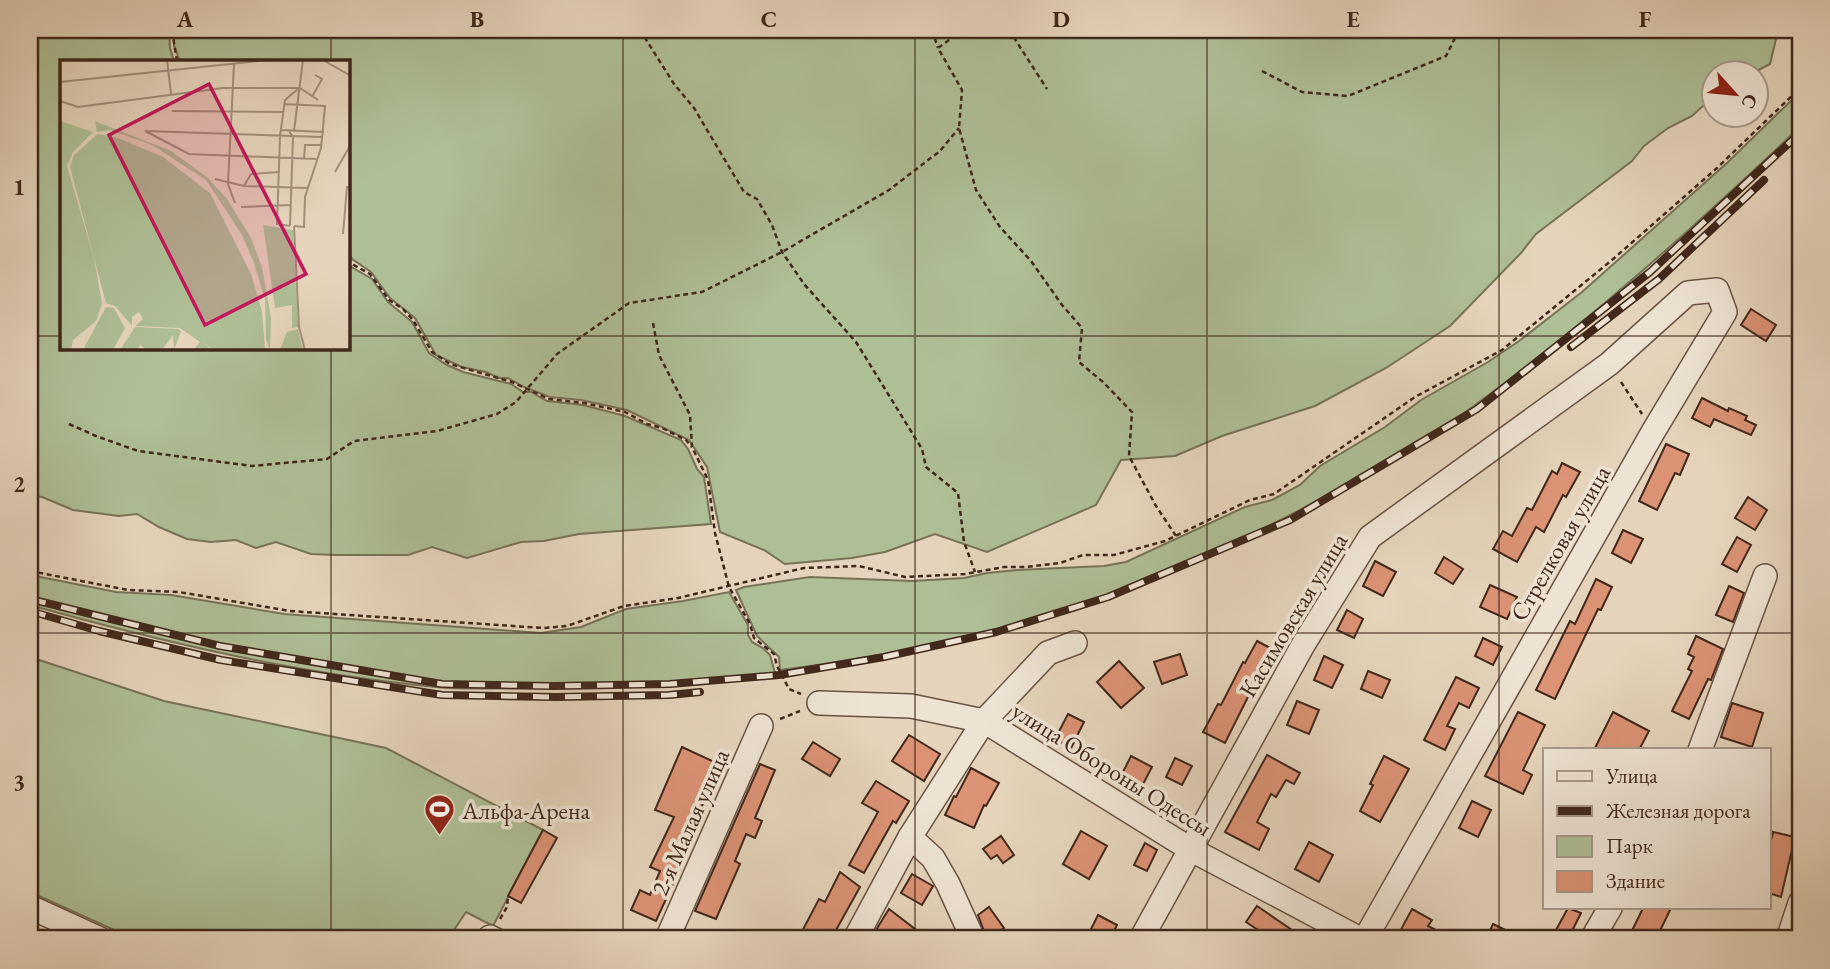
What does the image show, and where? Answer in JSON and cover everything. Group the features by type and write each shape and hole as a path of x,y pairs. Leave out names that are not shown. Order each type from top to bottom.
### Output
{"street":[{"name":"Стрелковая улица","path":"1362,939 1653,432 1725,312 1717,290 1688,293 1609,364"},
{"name":"Касимовская улица","path":"1141,939 1303,645 1370,537 1609,364"},
{"path":"1701,748 1765,576"},
{"path":"855,939 909,837 984,721 1048,653 1075,643"},
{"name":"улица Обороны Одессы","path":"819,703 911,706 984,721 1190,849 1362,939"},
{"name":"2-я Малая улица","path":"667,939 761,726"},
{"path":"909,837 933,858 973,939"},
{"path":"1788,939 1800,904"},
{"path":"30,907 100,939"},
{"path":"1592,939 1609,909"}],"path":[{"path":"177,60 171,30 184,30"},
{"path":"640,30 674,83 694,108 744,192 757,199 772,225 782,252 804,284 856,342 922,449 926,467 958,493 964,542 975,572"},
{"path":"932,30 938,48 962,90 959,128 976,190 1000,227 1031,261 1082,328 1079,362 1132,412 1129,456 1176,536"},
{"path":"938,48 963,30"},
{"path":"1009,30 1047,89"},
{"path":"1262,71 1301,92 1348,96 1446,56 1459,30"},
{"path":"30,571 128,590 179,592 290,611 542,628 567,626 624,606 729,587 804,568 859,566 905,577 1060,563 1083,555 1114,555 1176,536 1250,500 1274,494 1415,397 1502,350 1612,260 1717,168 1800,88"},
{"path":"69,424 138,451 252,466 327,459 354,441 437,431 485,418 516,402 557,354 629,303 702,292 782,252 889,190 940,151 959,128"},
{"path":"350,261 369,274 389,300 403,309 437,356 464,370 512,382 549,399 625,412 686,440 708,480 715,533 729,587 750,624 754,638 774,654 789,689 819,703"},
{"path":"653,323 659,355 690,415 692,447"},
{"path":"1609,364 1653,432"},
{"path":"761,726 819,703"},
{"path":"491,938 506,907 508,896"}],"green space":[{"path":"30,30 163,30 169,32 174,60 60,60 60,350 350,350 350,266 372,279 388,302 412,322 429,353 447,365 463,372 511,384 523,392 531,392 547,401 583,405 625,416 681,440 704,477 711,524 579,534 544,541 521,542 467,558 432,547 408,555 311,554 276,542 256,548 236,540 211,542 187,539 137,514 119,516 73,510 30,495"},
{"path":"174,30 1776,30 1770,64 1770,60 1700,60 1700,109 1644,146 1632,161 1536,234 1450,326 1386,368 1315,406 1222,436 1175,456 1121,460 1096,505 987,552 935,534 885,552 785,564 764,550 720,532 707,467 689,440 627,410 581,400 550,397 508,378 462,367 436,355 415,318 390,298 371,272 352,259 350,60 180,60 174,46"},
{"path":"1800,92 1800,127 1720,202 1596,310 1451,422 1317,501 1229,545 1093,601 1014,626 948,642 780,670 779,657 757,636 736,590 744,587 810,577 912,581 964,578 1017,570 1104,566 1126,562 1245,507 1272,500 1300,485 1320,466 1385,427 1421,400 1519,341 1582,292 1761,130 1770,130 1770,121"},
{"path":"30,575 116,592 171,595 284,614 541,633 581,627 626,609 729,592 748,625 748,635 752,642 770,655 775,673 684,683 593,687 460,688 384,681 231,655 30,605"},
{"path":"30,657 164,701 386,748 543,830 493,926 466,912 448,939 134,939 30,892"}],"building":[{"path":"1751,309 1776,325 1766,341 1741,325"},
{"path":"1702,398 1728,411 1729,408 1747,416 1745,420 1756,425 1751,435 1714,419 1710,427 1692,418"},
{"path":"1666,444 1689,454 1680,475 1675,473 1657,510 1639,501"},
{"path":"1562,463 1580,472 1566,497 1563,495 1544,532 1536,527 1517,562 1493,549 1503,531 1512,536 1527,508 1532,510 1552,471 1557,474"},
{"path":"1748,497 1767,510 1755,530 1735,518"},
{"path":"1623,530 1643,539 1631,563 1612,553"},
{"path":"1737,537 1751,545 1737,572 1722,564"},
{"path":"1444,557 1463,569 1453,584 1435,573"},
{"path":"1375,561 1396,572 1383,596 1363,586"},
{"path":"1596,579 1612,587 1601,610 1598,609 1555,699 1536,690 1570,621 1575,624"},
{"path":"1490,585 1517,597 1507,619 1480,607"},
{"path":"1729,586 1744,593 1733,622 1716,615"},
{"path":"1347,610 1363,619 1354,638 1337,630"},
{"path":"1696,636 1723,649 1711,680 1708,679 1689,719 1672,711 1692,671 1688,669 1694,657 1688,654"},
{"path":"1483,638 1502,647 1493,665 1475,656"},
{"path":"1257,641 1272,649 1225,743 1203,732"},
{"path":"1180,654 1187,675 1162,684 1154,662"},
{"path":"1324,656 1343,665 1332,688 1314,680"},
{"path":"1119,661 1144,688 1121,708 1097,682"},
{"path":"1368,671 1390,680 1382,698 1361,689"},
{"path":"1456,677 1479,688 1469,708 1459,703 1447,726 1455,729 1445,750 1424,740"},
{"path":"1297,701 1319,710 1309,734 1287,725"},
{"path":"1732,703 1763,713 1752,747 1721,737"},
{"path":"1518,712 1545,725 1523,770 1532,775 1523,794 1485,776"},
{"path":"1613,712 1649,731 1640,748 1595,748"},
{"path":"1068,714 1084,722 1071,748 1055,739"},
{"path":"909,735 940,754 924,781 892,761"},
{"path":"813,742 840,759 830,776 802,759"},
{"path":"682,747 725,767 717,783 712,781 683,854 686,855 656,921 631,910 640,890 650,895 660,871 650,867 674,817 655,810"},
{"path":"1267,755 1300,773 1294,784 1286,780 1276,797 1271,794 1257,822 1269,829 1259,850 1225,832"},
{"path":"1131,756 1152,767 1141,788 1120,778"},
{"path":"1384,756 1409,769 1380,822 1360,811"},
{"path":"1175,758 1192,766 1182,785 1166,777"},
{"path":"760,764 775,770 755,818 762,821 755,838 746,834 735,861 740,864 716,919 695,911"},
{"path":"971,768 999,783 986,806 984,805 974,828 945,815"},
{"path":"876,781 909,801 896,823 893,821 864,873 849,865 878,812 862,803"},
{"path":"1472,801 1491,810 1478,837 1459,828"},
{"path":"543,830 557,838 521,903 508,896"},
{"path":"1081,831 1107,846 1089,879 1063,864"},
{"path":"1773,832 1795,837 1781,897 1770,893 1770,845"},
{"path":"1001,836 1014,855 1003,863 997,855 991,859 983,849"},
{"path":"1309,842 1333,855 1319,882 1295,869"},
{"path":"1145,843 1157,850 1147,871 1134,865"},
{"path":"840,872 860,887 831,939 798,939 819,899 825,902"},
{"path":"912,874 933,886 922,905 901,893"},
{"path":"1257,906 1292,930 1285,939 1251,939 1258,930 1246,922"},
{"path":"989,907 1004,928 987,939 978,915"},
{"path":"889,909 915,929 907,939 888,939 876,930"},
{"path":"1412,909 1432,920 1428,926 1453,939 1406,939 1398,935"},
{"path":"1567,909 1581,913 1568,939 1551,939"},
{"path":"1643,909 1671,909 1656,939 1628,939"},
{"path":"1098,915 1117,925 1110,939 1096,939 1088,935"},
{"path":"1493,924 1524,939 1486,939"}],"railway":[{"path":"30,599 220,646 442,684 670,684 779,675 884,657 996,632 1108,597 1290,520 1477,409 1650,272 1800,133"},
{"path":"1571,347 1659,279 1764,180"},
{"path":"30,611 99,631 221,660 442,695 556,697 700,692"}],"place":[{"name":"Альфа-Арена","path":"439,837"}]}
